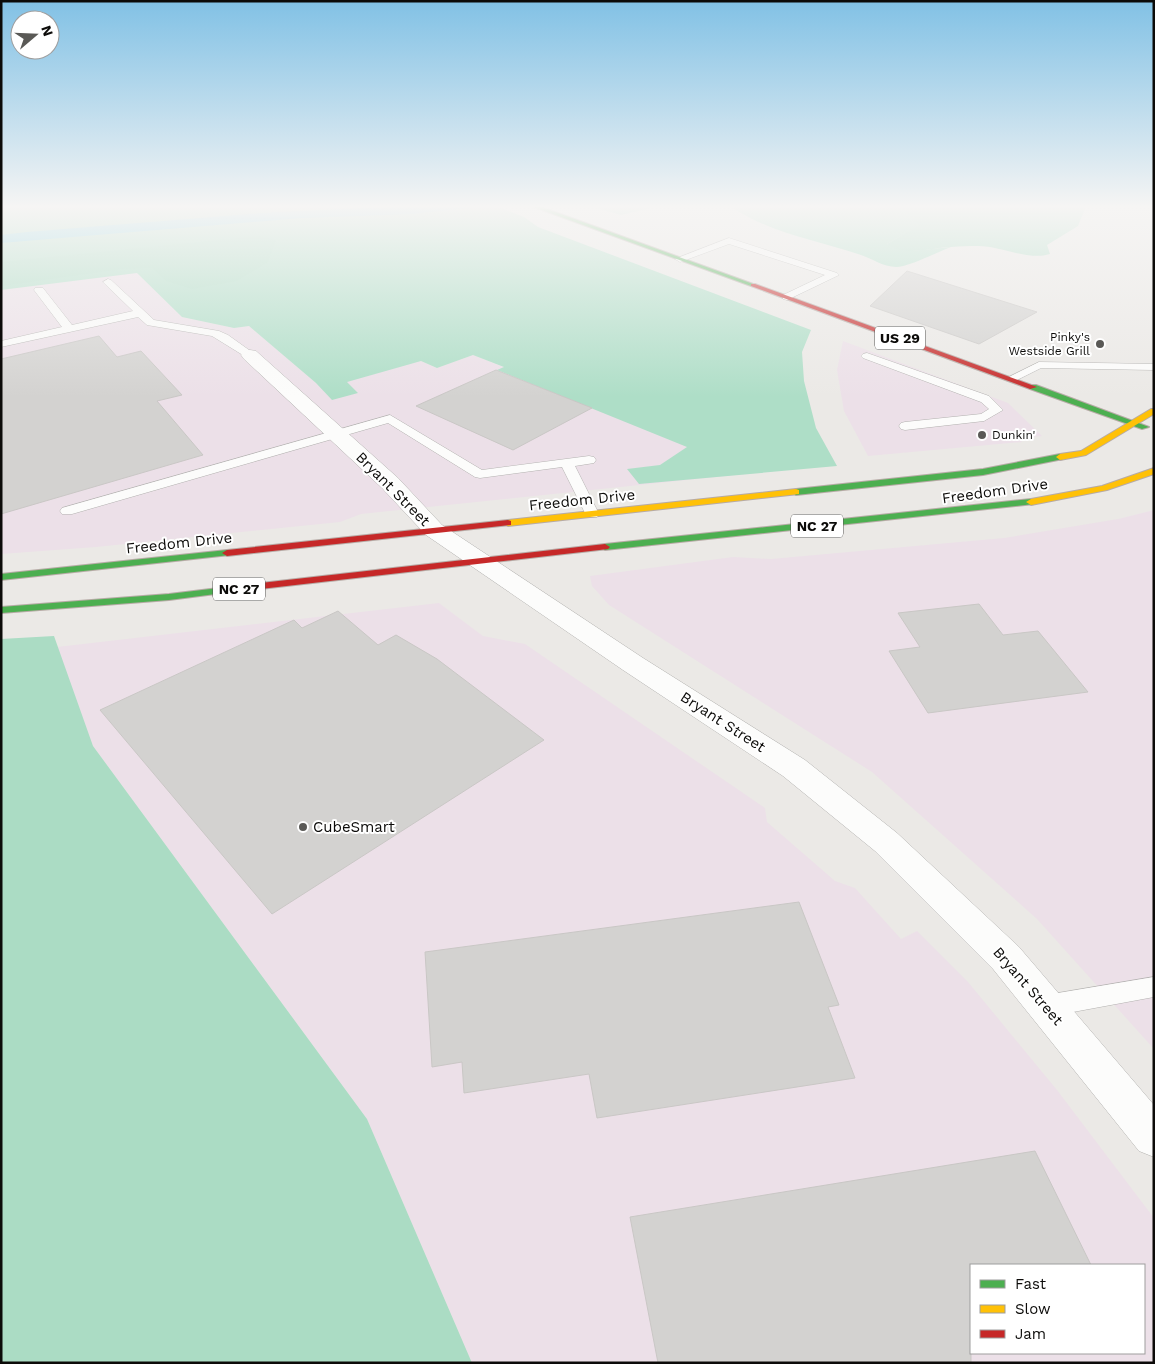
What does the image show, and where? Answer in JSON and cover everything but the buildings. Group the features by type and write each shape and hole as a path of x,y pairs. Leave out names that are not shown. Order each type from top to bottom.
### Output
{"main road":[{"name":"US 29","path":"710,270 1154,430"},
{"name":"Freedom Drive","path":"1,577 1002,469 1084,452 1154,411"},
{"name":"Freedom Drive","path":"1,610 169,597 476,560 1018,504 1082,493 1133,480 1154,471"}],"street":[{"name":"Bryant Street","path":"250,355 390,483 434,530 476,560 794,768 886,842 1006,958 1154,1137"}],"lane":[{"path":"788,297 834,275 817,270"},
{"path":"108,282 151,323 214,333 224,337 250,355"},
{"path":"39,290 69,329"},
{"path":"1,344 140,313"},
{"path":"867,356 985,399 997,410 984,418 905,426"},
{"path":"1013,378 1039,365 1154,367"},
{"path":"67,511 338,435 390,418 480,474 589,460"},
{"path":"567,463 592,514"},
{"path":"1046,1006 1154,987"}],"shaded area":[{"path":"137,272 182,317 234,328 249,326 321,387 421,361 437,368 473,355 699,444 745,474 361,514 340,522 96,547 1,554 1,290"},
{"path":"843,341 1008,403 1042,436 1018,438 1022,442 868,456 844,411 837,370"},
{"path":"1154,510 1154,1049 1037,919 872,772 609,605 592,586 590,576 733,557 771,559 1004,538 1118,519"},
{"path":"439,603 483,636 525,644 765,808 767,822 835,881 855,888 901,939 917,931 968,982 1057,1090 1154,1218 1154,1363 472,1363 367,1119 93,746 57,647"}],"green space":[{"path":"1,270 651,270 811,330 802,352 804,381 816,428 837,466 639,484 627,469 660,465 687,447 497,370 504,367 473,355 437,368 421,361 347,382 358,393 332,400 316,383 249,326 234,328 182,317 137,273 1,290"},
{"path":"1,270 117,270 1,286"},
{"path":"154,270 256,270 237,281 192,289 166,281"},
{"path":"54,636 93,746 367,1119 472,1363 1,1363 1,639"}],"traffic: fast":[{"path":"710,270 753,285"},
{"path":"1033,387 1145,427"},
{"path":"796,492 983,472 1060,457"},
{"path":"605,547 1031,502"},
{"path":"1,577 227,553"},
{"path":"1,610 169,597 235,589"}],"traffic: slow":[{"path":"1060,457 1083,453 1154,411"},
{"path":"1031,502 1104,488 1154,471"},
{"path":"508,523 796,492"}],"traffic: jam":[{"path":"753,285 1033,387"},
{"path":"227,553 508,523"},
{"path":"235,589 605,547"}],"place":[{"name":"Pinky's Westside Grill","path":"1100,344"},
{"name":"Dunkin'","path":"982,435"},
{"name":"CubeSmart","path":"303,827"}]}
